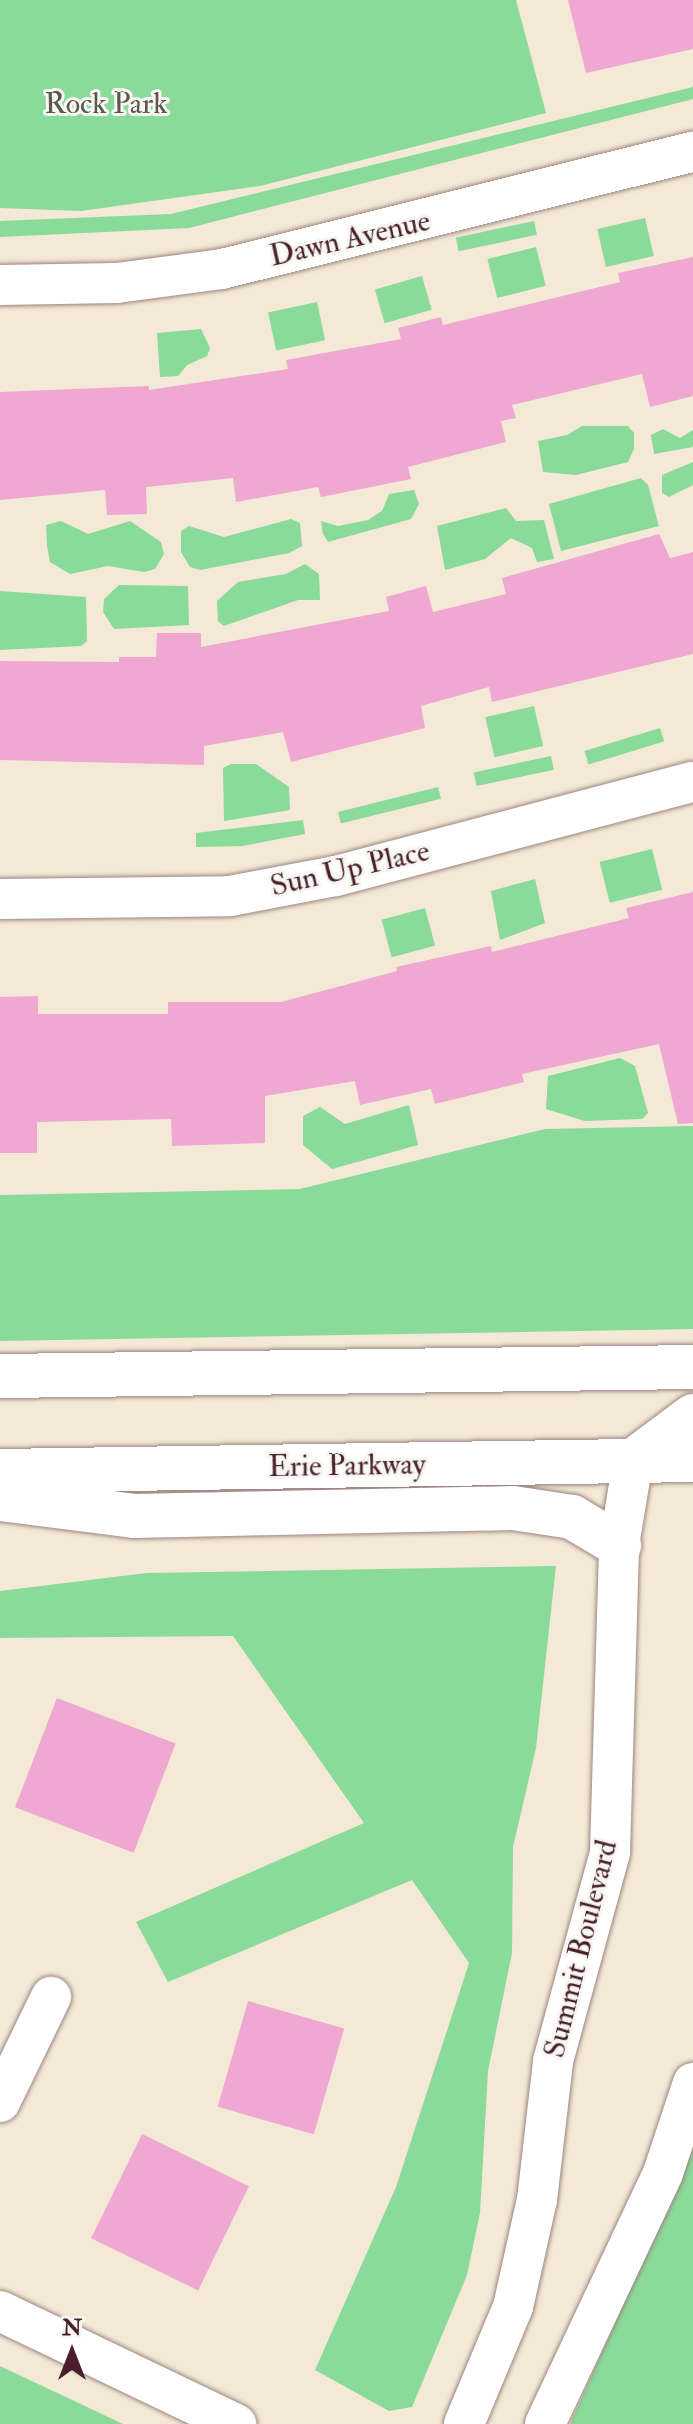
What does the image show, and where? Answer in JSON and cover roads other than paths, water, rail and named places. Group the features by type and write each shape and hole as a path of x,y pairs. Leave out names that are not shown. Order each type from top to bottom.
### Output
{"main road":[{"path":"0,1376 693,1367"},
{"path":"633,1461 693,1416"},
{"name":"Erie Parkway","path":"0,1471 693,1460"},
{"path":"0,1499 134,1516 513,1508 572,1517 619,1545"}],"street":[{"name":"Dawn Avenue","path":"0,285 117,283 222,269 693,152"},
{"name":"Sun Up Place","path":"0,899 230,896 336,876 693,782"},
{"name":"Summit Boulevard","path":"464,2424 513,2307 537,2200 553,2061 610,1852 619,1545 633,1461"},
{"path":"0,2102 51,1997"},
{"path":"545,2424 663,2173 693,2083"},
{"path":"0,2311 236,2424"}],"park label":[{"name":"Rock Park","path":"106,104"}]}
